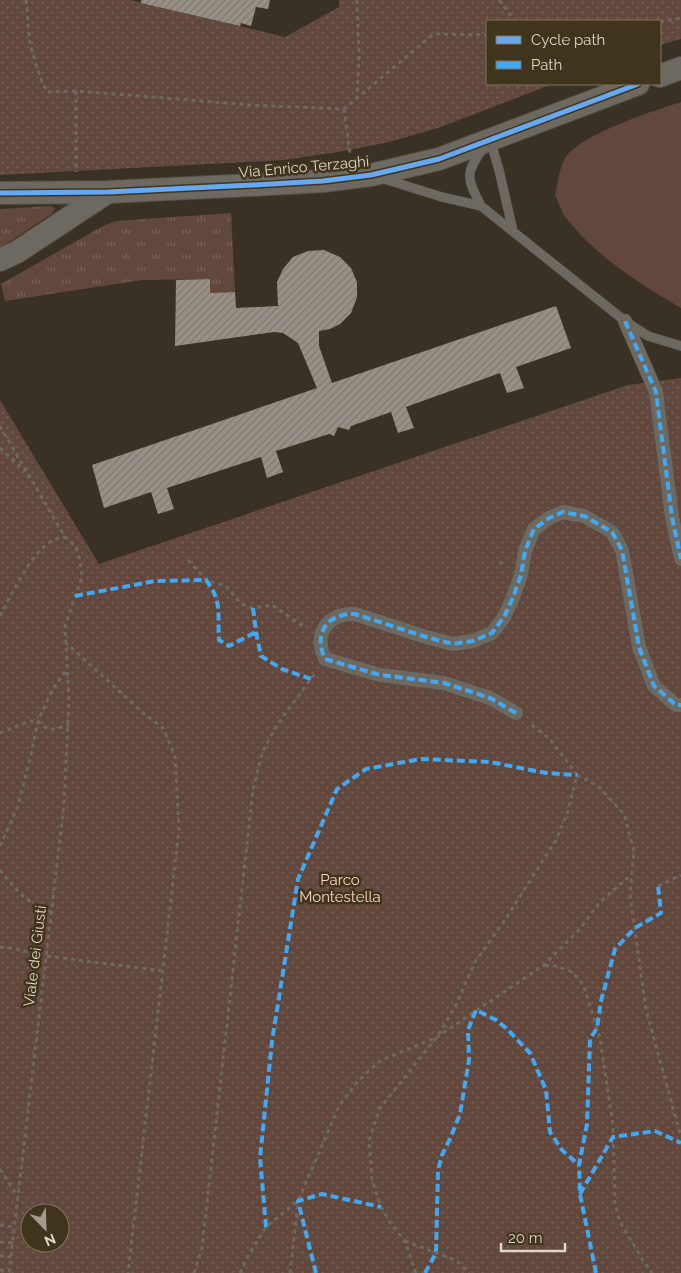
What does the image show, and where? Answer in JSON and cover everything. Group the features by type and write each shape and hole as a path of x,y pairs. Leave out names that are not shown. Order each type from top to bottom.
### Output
{"street":[{"path":"661,76 681,68"},
{"name":"Via Enrico Terzaghi","path":"0,193 108,192 323,181 371,175 439,159 635,85"},
{"path":"0,260 17,252 108,192"},
{"path":"625,321 656,392 672,517 681,559"},
{"path":"516,713 490,698 444,683 380,675 325,659 320,649 325,626 333,618 345,614 355,614 426,638 453,644 473,641 492,633 504,617 521,575 526,551 534,529 549,518 563,512 584,516 612,532 622,550 639,646 654,686 676,706 681,705"}],"lane":[{"path":"481,206 470,182 471,165 490,139"},
{"path":"490,139 513,231"},
{"path":"371,175 481,206 625,321 648,336 681,346"}],"path":[{"path":"26,0 30,44 40,77 47,92 76,91 251,105 344,109 431,36 437,34 486,35"},
{"path":"357,0 359,56 357,98"},
{"path":"498,0 514,20"},
{"path":"661,22 681,18"},
{"path":"76,91 76,192"},
{"path":"344,109 350,154"},
{"path":"0,448 30,475"},
{"path":"0,616 22,575 41,548 53,540 65,537"},
{"path":"188,560 206,580 226,586 241,604 253,608 272,605 303,626 325,626"},
{"path":"65,642 142,712 163,728 175,756 179,829 128,1273"},
{"path":"0,846 18,806 38,721 52,690 67,670"},
{"path":"194,1273 202,1248 252,790 262,754 277,725 311,679"},
{"path":"516,713 550,739 577,775 598,786 624,814 634,851 630,894 646,1010 681,1137"},
{"path":"0,733 30,721 38,721 50,730 69,725"},
{"path":"416,1273 405,1241 391,1224 381,1207 372,1180 369,1141 380,1108 437,1037 455,1007 475,962 505,920 556,840 568,811 577,775"},
{"path":"0,870 26,898 43,910 52,912"},
{"path":"290,1273 298,1201 339,1106 357,1082 380,1061 437,1037 544,965 579,930 600,902 632,874"},
{"path":"658,886 681,875"},
{"path":"0,946 46,956 164,971"},
{"path":"544,965 556,966 572,972 583,984 600,1038 613,1125 615,1203 620,1222 652,1273"},
{"path":"0,1169 18,1198"},
{"path":"240,1273 266,1227 298,1201"},
{"path":"0,1225 14,1227"},
{"path":"405,1241 457,1261 470,1273"},
{"path":"0,1242 13,1243"},
{"path":"0,1256 11,1257"},
{"path":"0,1270 9,1272"}],"green space":[{"path":"0,0 130,0 285,37 339,7 339,0 681,0 681,39 661,45 661,20 486,20 486,85 550,85 438,128 389,142 285,160 0,175"},
{"path":"681,102 681,308 605,258 565,217 555,195 559,175 566,157 586,140 619,124"},
{"path":"51,206 55,208 53,213 0,248 0,209"},
{"path":"231,213 235,292 210,293 209,279 142,280 5,301 1,284 101,227 116,221"},
{"name":"Parco Montestella","path":"681,378 681,1273 0,1273 0,400 99,564 628,385"}],"building":[{"path":"141,0 270,0 268,9 256,7 251,26 241,23 240,26 141,3"},
{"path":"324,250 340,257 351,268 357,282 357,297 351,313 340,324 330,329 319,331 319,346 332,383 556,306 571,348 516,367 524,388 507,393 500,373 406,407 414,428 398,433 391,412 351,426 349,430 338,427 334,436 329,434 276,451 283,472 267,478 261,457 167,488 174,509 158,514 151,492 104,508 92,465 317,388 298,343 283,333 274,332 175,346 176,280 210,279 210,293 235,292 236,308 278,306 277,282 283,269 293,257 308,251"}],"marked path":[{"path":"625,321 656,392 672,517 681,559"},
{"path":"516,713 490,698 444,683 380,675 325,659 322,650 322,634 330,621 337,617 355,614 453,644 473,641 492,633 504,617 512,600 521,575 525,551 534,529 549,518 563,512 584,516 612,532 622,550 639,647 654,686 676,705 681,705"},
{"path":"75,596 155,581 206,580 217,602 219,640 229,646 256,632"},
{"path":"253,608 261,656 282,669 311,679"},
{"path":"266,1227 260,1158 272,1041 298,879 337,789 366,769 421,759 490,762 546,773 577,775"},
{"path":"596,1273 580,1194 579,1165 587,1124 590,1039 597,1028 601,1001 615,949 635,928 661,913 658,886"},
{"path":"425,1273 436,1253 438,1170 442,1155 460,1114 469,1060 468,1030 476,1010 496,1020 530,1053 546,1090 550,1132 562,1150 579,1165"},
{"path":"580,1194 613,1137 655,1131 681,1143"},
{"path":"316,1273 298,1201 322,1194 381,1207"}],"cycle path":[{"path":"0,193 108,192 323,181 371,175 439,159 635,85"}]}
